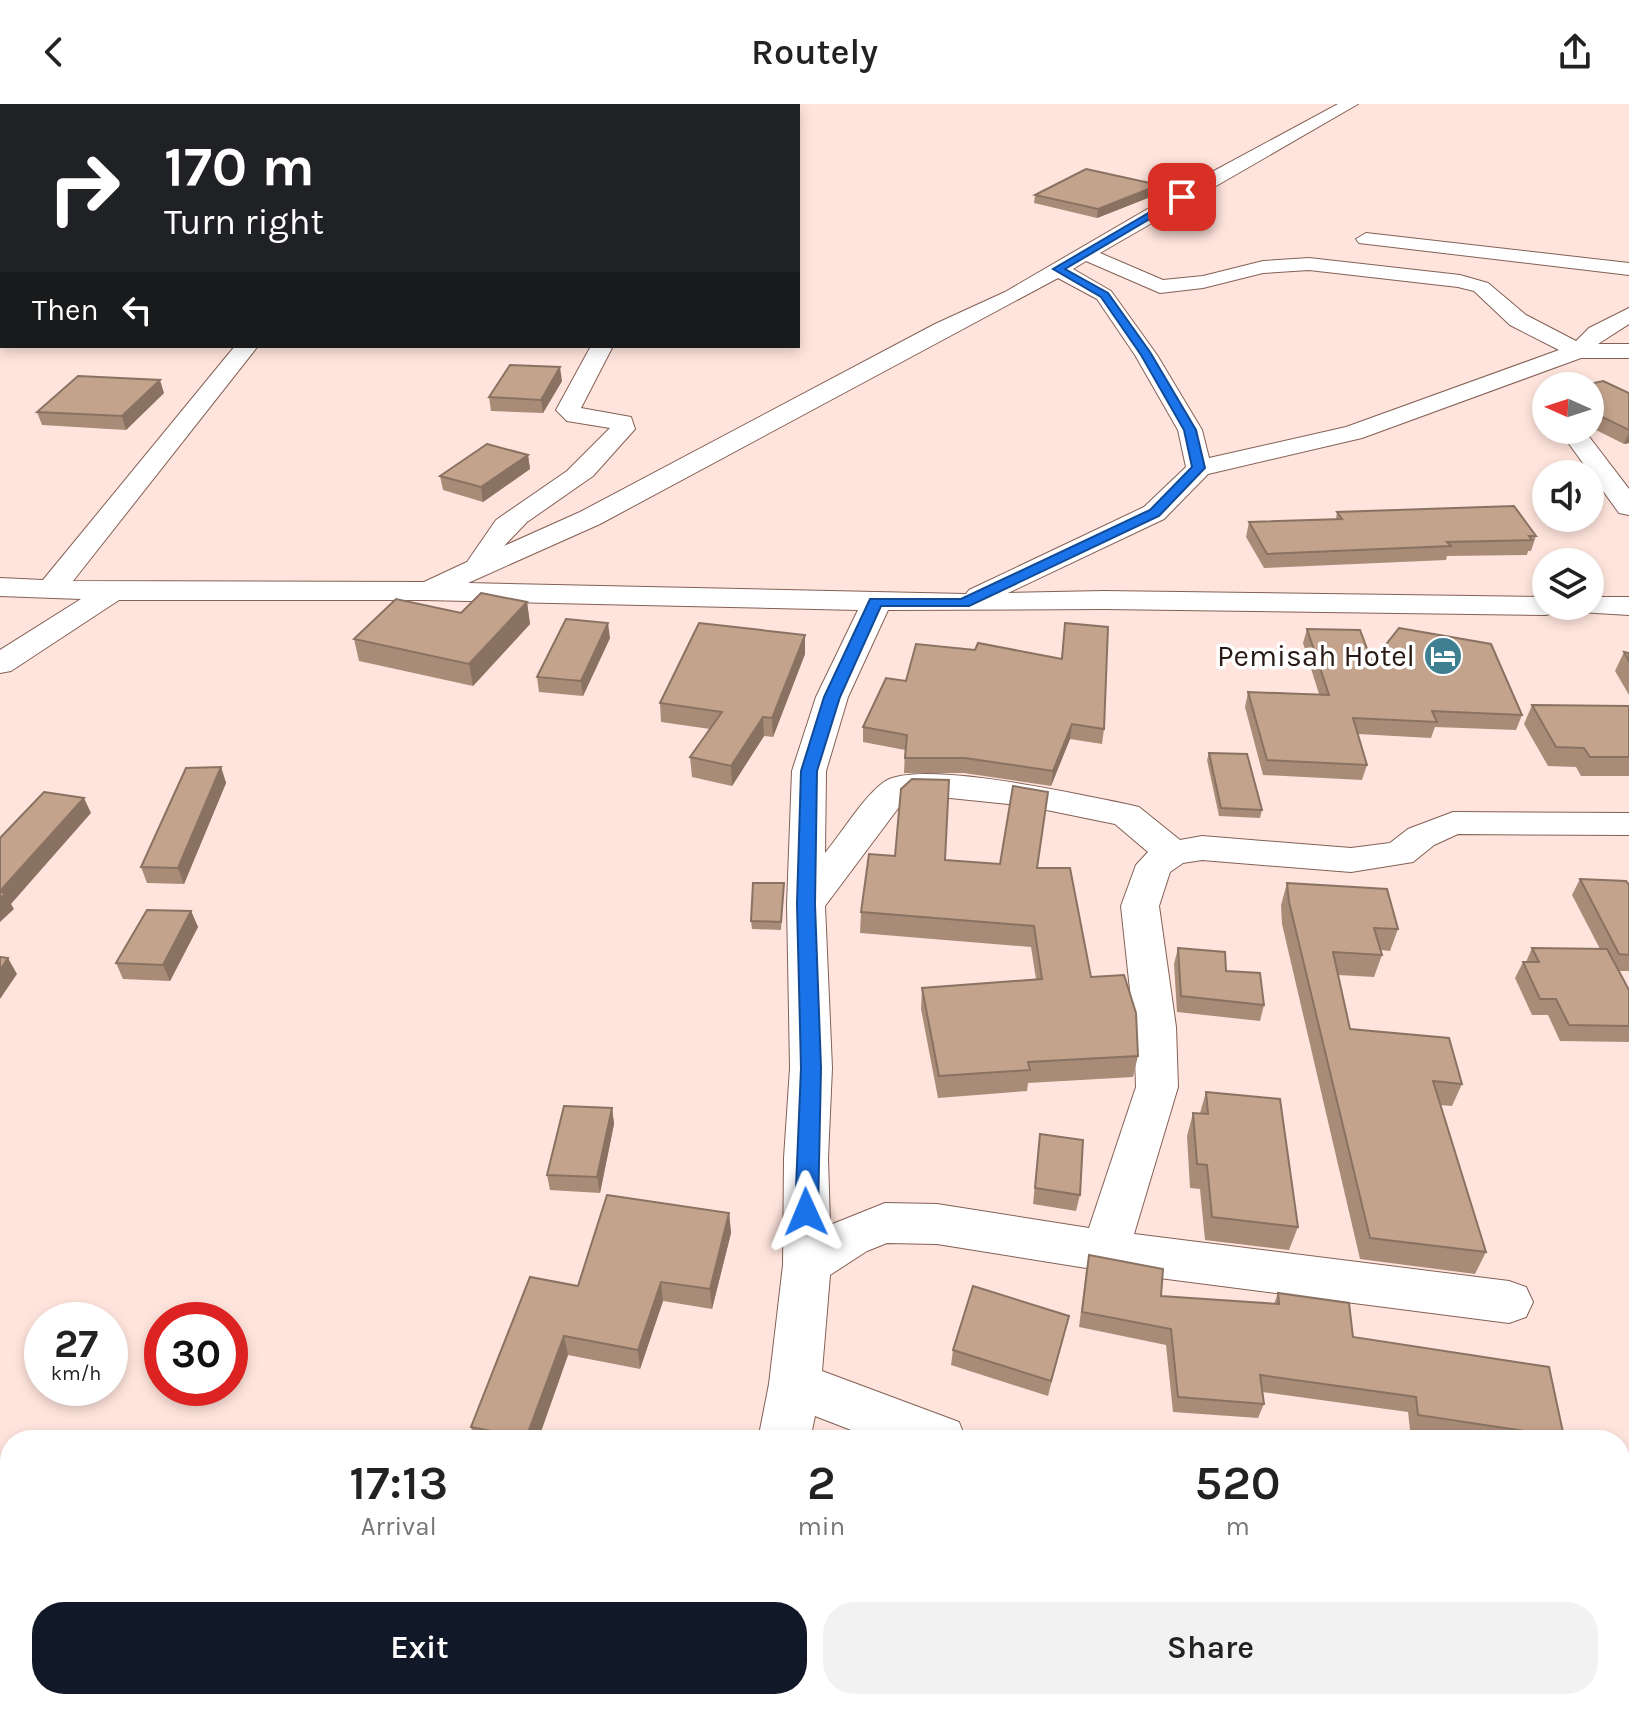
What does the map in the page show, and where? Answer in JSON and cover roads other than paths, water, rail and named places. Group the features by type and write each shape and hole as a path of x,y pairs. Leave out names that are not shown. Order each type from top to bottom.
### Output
{"street":[{"path":"425,591 632,496 1086,254 1205,183 1350,104"},
{"path":"1366,239 1629,269"},
{"path":"1086,254 1160,287"},
{"path":"1104,295 1203,282 1263,267 1309,264 1460,281 1481,287 1518,320 1578,351 1629,351"},
{"path":"1058,269 1104,295 1146,355 1190,430 1199,468"},
{"path":"964,603 1154,513 1199,468 1353,433 1532,379 1578,351 1597,333 1629,315"},
{"path":"51,589 245,348"},
{"path":"479,567 500,530 523,509 569,482 606,451 623,429 622,422 576,416 568,410 601,348"},
{"path":"1582,444 1629,507"},
{"path":"0,587 113,591 425,591 875,602 1104,600 1532,606"},
{"path":"0,664 113,591"},
{"path":"786,1430 795,1384 807,1265 806,1158 811,1068 806,904 809,771 832,697 870,621 875,602"},
{"path":"1604,606 1629,606"},
{"path":"806,904 887,799 898,788 921,784 1027,795 1126,815 1173,853"},
{"path":"1105,1251 1157,1087 1155,1027 1140,906 1154,865 1173,853 1202,848 1351,860 1400,854 1421,837 1453,823 1629,824"},
{"path":"807,1265 850,1237 885,1223 937,1224 1105,1251 1509,1302"},
{"path":"795,1384 914,1430"}],"place":[{"name":"Pemisah Hotel","path":"1443,656"}]}
